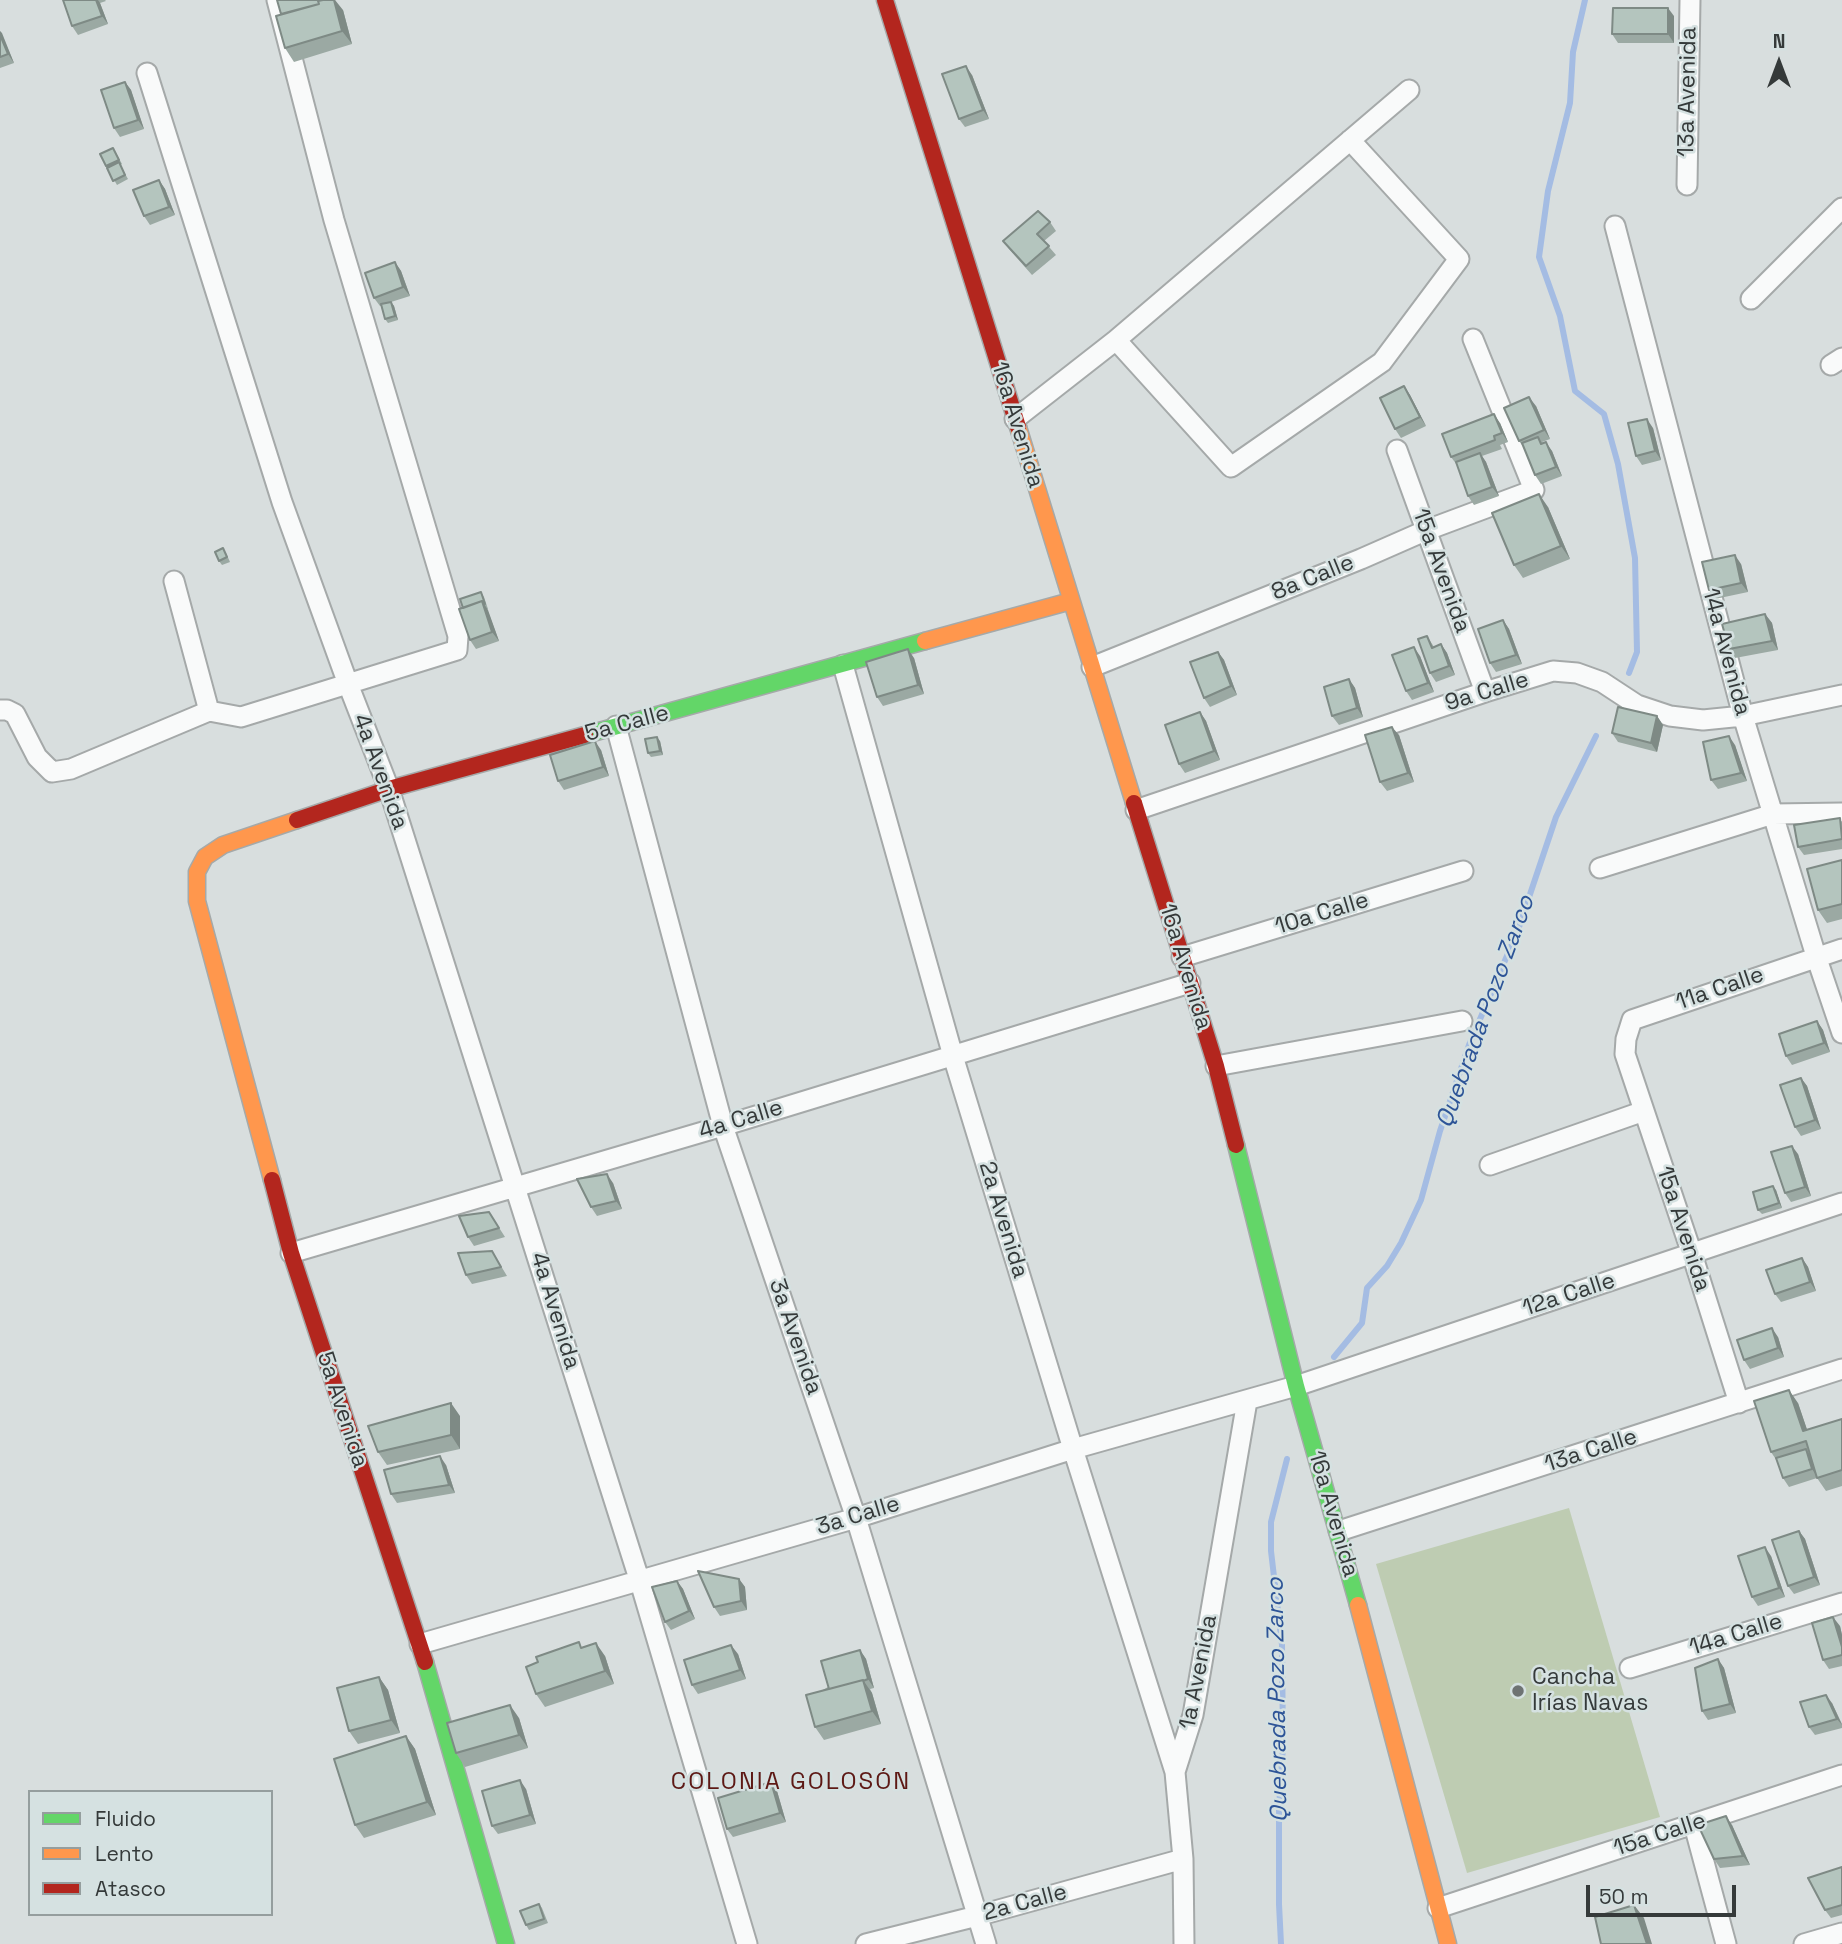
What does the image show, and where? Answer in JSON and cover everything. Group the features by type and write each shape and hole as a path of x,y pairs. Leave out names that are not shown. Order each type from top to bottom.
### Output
{"street":[{"path":"0,710 15,714 37,757 52,772 71,769 209,711 240,717 457,650 458,636 334,220 277,0"},
{"name":"16a Avenida","path":"885,0 1216,1066 1296,1386 1339,1531 1448,1944"},
{"name":"13a Avenida","path":"1687,185 1690,0"},
{"name":"4a Avenida","path":"147,73 282,502 389,789 640,1582 747,1944"},
{"path":"1015,419 1116,340 1409,90"},
{"path":"1116,340 1231,467 1382,362 1459,260 1350,140"},
{"path":"1751,299 1842,208"},
{"name":"14a Avenida","path":"1615,226 1743,716 1842,1033"},
{"name":"8a Calle","path":"1092,667 1427,530 1534,490 1473,339"},
{"name":"15a Avenida","path":"1396,450 1485,691"},
{"path":"174,582 209,711"},
{"name":"5a Calle","path":"197,872 205,857 223,845 389,789 1072,601"},
{"name":"2a Avenida","path":"842,665 953,1056 1175,1772"},
{"name":"9a Calle","path":"1136,810 1485,691 1553,671 1577,673 1602,682 1637,705 1670,716 1703,720 1743,716 1842,695"},
{"name":"3a Avenida","path":"616,726 723,1126 856,1518 986,1944"},
{"path":"1600,868 1773,814 1842,813"},
{"name":"10a Calle","path":"1182,957 1463,871"},
{"name":"5a Avenida","path":"197,872 197,901 291,1253 420,1644 506,1944"},
{"name":"11a Calle","path":"1625,1054 1632,1020 1842,949"},
{"name":"4a Calle","path":"291,1253 723,1126 1190,983"},
{"path":"1216,1066 1462,1021"},
{"name":"15a Avenida","path":"1625,1054 1739,1403"},
{"path":"1490,1165 1644,1111"},
{"name":"12a Calle","path":"1296,1386 1842,1203"},
{"name":"13a Calle","path":"1339,1531 1842,1370"},
{"name":"3a Calle","path":"420,1644 856,1518 1073,1448 1296,1386"},
{"name":"1a Avenida","path":"1184,1944 1183,1860 1175,1772 1193,1715 1247,1401"},
{"name":"14a Calle","path":"1630,1668 1842,1603"},
{"name":"15a Calle","path":"1438,1908 1842,1775"},
{"path":"1694,1825 1727,1944"},
{"name":"2a Calle","path":"866,1944 1183,1860"},
{"path":"1804,1944 1842,1933"}],"green space":[{"name":"Cancha Irías Navas","path":"1569,1508 1660,1817 1467,1873 1376,1564"}],"building":[{"path":"63,0 96,0 102,16 72,26"},
{"path":"277,0 319,0 319,4 281,14"},
{"path":"334,0 342,31 285,48 276,16 319,4 318,1"},
{"path":"1613,8 1668,8 1668,34 1612,34"},
{"path":"0,35 8,54 0,57"},
{"path":"966,66 983,110 959,119 942,74"},
{"path":"125,82 138,120 114,128 101,90"},
{"path":"113,148 119,160 106,166 100,154"},
{"path":"119,162 125,175 113,181 107,168"},
{"path":"159,180 169,207 144,216 133,190"},
{"path":"1038,211 1050,222 1037,234 1049,246 1026,266 1003,241"},
{"path":"395,262 403,287 374,298 365,273"},
{"path":"391,302 395,316 385,319 381,304"},
{"path":"1404,386 1420,417 1395,429 1380,398"},
{"path":"1529,397 1544,430 1519,441 1504,408"},
{"path":"1494,414 1502,433 1494,436 1495,440 1451,457 1442,434"},
{"path":"1647,419 1655,451 1636,456 1628,423"},
{"path":"1538,437 1541,444 1546,442 1556,467 1535,475 1522,443"},
{"path":"1480,453 1492,487 1468,496 1456,462"},
{"path":"1539,494 1561,546 1514,565 1492,513"},
{"path":"223,548 227,557 219,561 215,552"},
{"path":"1735,555 1741,583 1709,590 1702,562"},
{"path":"481,592 485,604 482,601 463,608 460,599"},
{"path":"482,601 492,632 470,640 459,609"},
{"path":"1765,614 1772,641 1729,649 1722,624"},
{"path":"1503,620 1516,655 1490,663 1478,629"},
{"path":"1427,636 1432,648 1441,644 1449,666 1430,673 1418,639"},
{"path":"1414,647 1428,683 1406,691 1392,655"},
{"path":"908,649 918,685 877,697 866,662"},
{"path":"1218,652 1231,686 1204,698 1190,662"},
{"path":"1349,679 1357,708 1332,716 1324,687"},
{"path":"1618,707 1657,716 1651,743 1612,733"},
{"path":"1200,712 1214,751 1179,764 1165,725"},
{"path":"1392,727 1408,773 1380,782 1365,735"},
{"path":"1729,736 1741,773 1711,780 1703,742"},
{"path":"657,737 660,751 648,753 645,739"},
{"path":"595,741 603,767 558,781 550,755"},
{"path":"1840,818 1842,839 1798,847 1794,825"},
{"path":"1842,860 1842,904 1818,910 1807,869"},
{"path":"1817,1021 1824,1043 1786,1056 1779,1034"},
{"path":"1801,1078 1815,1120 1795,1127 1780,1085"},
{"path":"1792,1146 1805,1187 1785,1193 1771,1152"},
{"path":"607,1174 616,1201 591,1207 577,1179"},
{"path":"1773,1186 1779,1203 1758,1210 1753,1192"},
{"path":"489,1212 499,1228 468,1237 459,1216"},
{"path":"492,1251 501,1267 466,1275 458,1253"},
{"path":"1802,1258 1810,1282 1775,1294 1766,1270"},
{"path":"1772,1328 1778,1348 1744,1360 1737,1340"},
{"path":"1789,1390 1803,1431 1842,1419 1842,1470 1817,1478 1806,1441 1771,1452 1754,1401"},
{"path":"451,1403 451,1435 378,1452 368,1426"},
{"path":"1806,1449 1812,1469 1783,1478 1776,1458"},
{"path":"440,1456 449,1485 391,1494 384,1470"},
{"path":"1799,1531 1814,1577 1788,1586 1772,1540"},
{"path":"1765,1547 1779,1588 1752,1597 1738,1556"},
{"path":"698,1571 739,1579 741,1601 714,1607"},
{"path":"677,1581 689,1611 665,1622 652,1587"},
{"path":"1833,1617 1842,1655 1823,1660 1812,1623"},
{"path":"579,1642 581,1648 596,1643 605,1671 536,1694 526,1667 538,1662 536,1657"},
{"path":"731,1645 740,1670 692,1685 684,1660"},
{"path":"860,1650 868,1679 829,1689 821,1661"},
{"path":"1718,1659 1730,1704 1702,1711 1695,1668"},
{"path":"379,1677 391,1720 349,1731 337,1688"},
{"path":"863,1680 872,1711 815,1727 806,1695"},
{"path":"1826,1695 1837,1719 1809,1727 1800,1702"},
{"path":"510,1705 519,1735 456,1753 447,1723"},
{"path":"406,1736 427,1802 355,1825 334,1759"},
{"path":"520,1780 530,1815 492,1826 482,1791"},
{"path":"771,1782 780,1813 727,1829 718,1798"},
{"path":"1726,1816 1743,1856 1714,1859 1698,1825"},
{"path":"1842,1867 1842,1905 1825,1910 1808,1878"},
{"path":"539,1904 544,1919 526,1925 520,1911"},
{"path":"1634,1905 1647,1944 1601,1944 1595,1917"}],"waterway":[{"name":"Quebrada Pozo Zarco","path":"1585,0 1573,52 1570,103 1548,191 1539,257 1560,316 1575,391 1604,414 1618,464 1635,558 1637,652 1629,673"},
{"name":"Quebrada Pozo Zarco","path":"1334,1357 1362,1323 1367,1288 1387,1266 1421,1200 1440,1131 1469,1045 1518,930 1556,817 1596,736"},
{"name":"Quebrada Pozo Zarco","path":"1281,1944 1279,1807 1283,1747 1282,1645 1271,1551 1271,1522 1287,1459"}],"traffic: fast":[{"path":"585,735 925,641"},
{"path":"1236,1145 1296,1386 1358,1605"},
{"path":"425,1662 506,1944"}],"traffic: slow":[{"path":"1018,427 1134,803"},
{"path":"925,641 1071,601"},
{"path":"272,1180 197,901 197,872 205,857 223,845 297,820"},
{"path":"1358,1605 1448,1944"}],"traffic: jam":[{"path":"885,0 1018,427"},
{"path":"297,820 389,789 585,735"},
{"path":"1134,803 1216,1066 1236,1145"},
{"path":"272,1180 291,1253 425,1662"}],"place":[{"name":"Cancha Irías Navas","path":"1518,1691"}],"district":[{"name":"COLONIA GOLOSÓN","path":"791,1782"}]}
